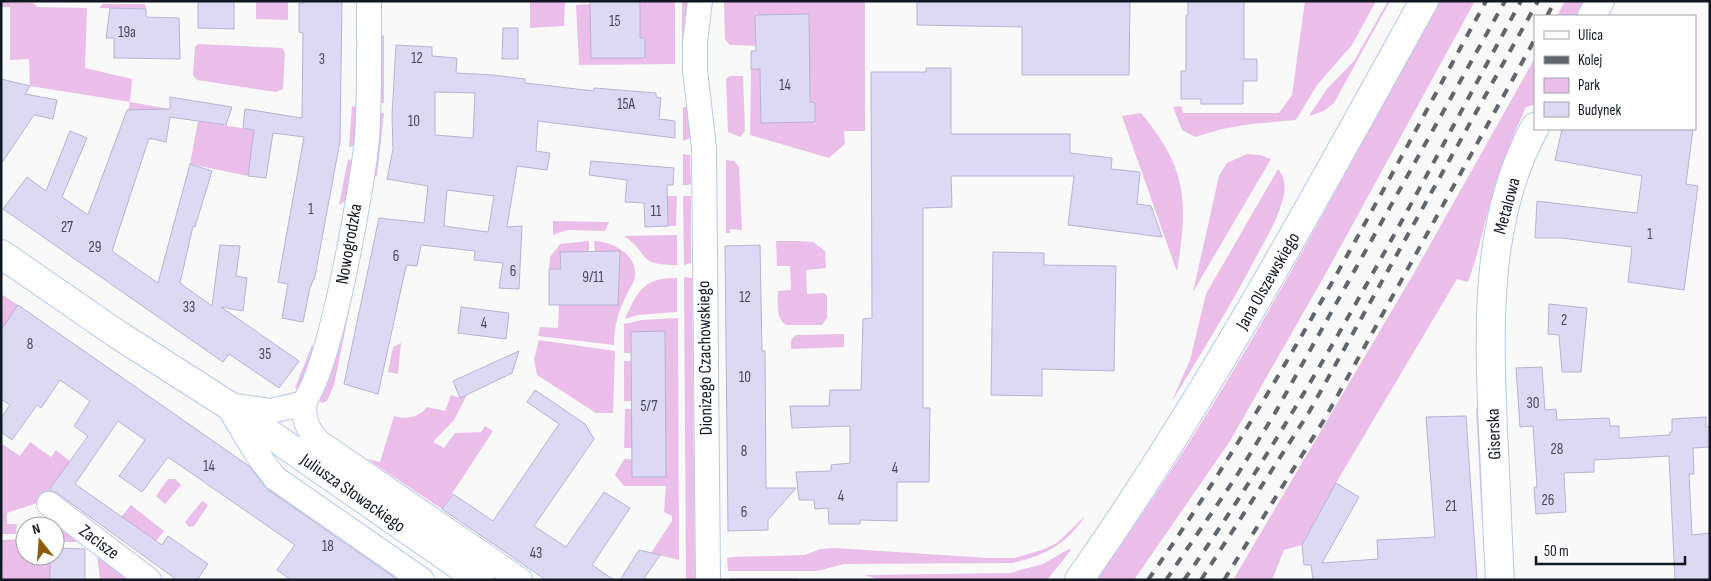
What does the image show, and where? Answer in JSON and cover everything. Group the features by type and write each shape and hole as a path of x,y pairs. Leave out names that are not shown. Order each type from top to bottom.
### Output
{"street":[{"name":"Nowogrodzka","path":"305,401 322,366 328,345 365,156 369,101 369,1"},
{"name":"Dionizego Czachowskiego","path":"700,1 695,70 703,135 708,580"},
{"name":"Dionizego Czachowskiego","path":"703,135 712,70 711,41 704,1"},
{"name":"Jana Olszewskiego","path":"1079,580 1136,498 1263,292 1424,1"},
{"path":"1593,15 1600,1"},
{"name":"Metalowa","path":"1493,288 1494,253 1507,194 1525,144 1534,128"},
{"name":"Juliusza Słowackiego","path":"1,254 117,334 228,405 480,580"},
{"name":"Giserska","path":"1493,288 1490,319 1500,580"},
{"path":"228,405 271,411 305,401"},
{"name":"Juliusza Słowackiego","path":"305,401 304,415 306,422 320,443 520,580"},
{"name":"Juliusza Słowackiego","path":"228,405 257,454 275,478 422,580"},
{"name":"Zacisze","path":"48,504 148,580"},
{"name":"Jana Olszewskiego","path":"1069,580 1098,553"}],"green space":[{"path":"256,1 288,1 288,20 256,19"},
{"path":"530,1 565,1 564,26 530,28"},
{"path":"640,1 675,1 675,64 579,65 576,5 590,4 591,58 644,58 645,62 645,38 640,38"},
{"path":"682,1 689,1 689,51 682,51"},
{"path":"724,1 865,1 865,131 844,131 845,144 829,158 750,135 751,69 760,69 761,123 814,122 815,127 815,103 810,102 809,15 756,15 755,10 755,33 760,46 730,45 725,39"},
{"path":"1305,1 1376,1 1352,45 1317,85 1296,120 1251,124 1222,129 1195,137 1182,130 1173,107 1181,106 1183,113 1279,113 1292,95"},
{"path":"1388,1 1390,1 1334,103 1324,111 1309,116 1327,89 1354,61"},
{"path":"1439,1 1475,1 1326,273 1230,441 1134,580 1095,580 1144,511 1234,369 1318,223"},
{"path":"1565,1 1587,1 1580,15 1558,15"},
{"path":"1,2 33,3 37,7 87,8 85,68 132,79 130,102 30,86 29,59 10,60 10,7 1,7"},
{"path":"103,4 145,4 146,9 99,8"},
{"path":"384,35 384,103 380,103 379,37"},
{"path":"198,44 282,48 285,53 283,89 276,92 197,80 193,75 195,47"},
{"path":"1534,60 1534,104 1526,107 1507,153 1468,282 1457,279 1336,483 1302,545 1284,550 1272,580 1233,580 1414,273"},
{"path":"730,76 743,76 745,131 740,137 728,132 726,79"},
{"path":"130,102 170,109 158,109 154,139 148,140 126,123"},
{"path":"352,106 359,108 356,145 349,147"},
{"path":"683,107 690,107 690,138 683,141"},
{"path":"380,113 384,113 377,176 373,176"},
{"path":"1141,113 1168,152 1181,187 1183,225 1177,272 1122,116"},
{"path":"198,121 254,130 248,176 190,164"},
{"path":"683,154 690,155 691,183 689,185 683,185"},
{"path":"1247,154 1260,155 1271,159 1193,292 1219,176 1227,163"},
{"path":"348,159 354,162 347,200 339,205"},
{"path":"726,160 734,161 739,167 742,230 730,229 730,233 726,233"},
{"path":"1278,169 1283,177 1285,189 1274,223 1225,313 1171,403 1190,360 1206,294"},
{"path":"667,196 677,196 676,226 668,226"},
{"path":"683,196 691,196 691,263 684,265"},
{"path":"553,221 609,222 605,231 567,230 553,235"},
{"path":"677,235 677,265 649,261 624,236"},
{"path":"589,241 589,252 561,252 561,269 549,269 550,257 560,244"},
{"path":"594,241 608,243 622,250 632,261 635,268 634,280 623,302 617,320 614,345 538,336 540,327 558,328 559,305 617,304 620,251 595,252"},
{"path":"776,241 813,242 825,251 826,268 806,270 807,294 824,293 827,296 827,318 822,325 786,325 780,318 778,291 791,290 790,266 777,266"},
{"path":"684,277 692,278 695,580 686,580"},
{"path":"677,278 677,312 638,315 625,319 638,293 649,283 657,280"},
{"path":"1,294 18,305 1,330"},
{"path":"347,312 349,312 334,385 327,401 322,403 318,400"},
{"path":"678,318 679,560 651,553 672,521 672,516 664,512 666,486 624,486 615,475 624,459 632,459 632,477 666,476 665,332 631,332 631,353 624,353 624,324 642,320"},
{"path":"844,334 844,347 791,349 791,340 796,335"},
{"path":"539,340 615,351 613,413 596,413 537,375 534,359"},
{"path":"401,343 398,374 388,372 393,347"},
{"path":"312,345 316,349 300,391 295,388"},
{"path":"624,361 631,361 632,401 624,401"},
{"path":"451,395 460,398 467,395 454,420 433,442 444,448 455,433 481,432 485,426 493,431 442,509 367,459 380,462 394,416 412,417 427,407 445,411"},
{"path":"1476,408 1481,408 1488,522 1482,523"},
{"path":"625,409 632,409 632,448 624,448"},
{"path":"30,442 51,457 56,450 70,461 40,502 7,513 7,524 15,524 15,534 1,534 1,443 20,456"},
{"path":"168,479 175,479 181,485 165,504 156,496"},
{"path":"202,501 208,505 194,526 189,527 185,522"},
{"path":"131,505 164,531 156,541 121,517"},
{"path":"1085,516 1070,534 1054,547 1034,557 1012,563 844,564 817,571 728,571 727,558 804,555 821,549 835,548 1014,558 1042,550 1057,543"},
{"path":"65,531 82,542 65,542"},
{"path":"15,539 15,566 50,566 50,580 3,580 1,540"},
{"path":"1069,549 1071,550 1047,580 881,580 864,575 1010,573 1043,564"},
{"path":"97,553 133,580 100,580"},
{"path":"731,578 797,578 798,579 729,580"}],"building":[{"path":"198,1 234,1 234,29 198,28"},
{"path":"304,1 342,1 340,141 315,276 310,288 303,322 282,318 288,284 278,282 304,137 273,133 266,178 248,176 254,130 243,128 245,109 302,118 303,33 299,32 299,3 304,3"},
{"path":"590,1 640,1 640,38 645,38 645,58 591,58"},
{"path":"917,1 1130,1 1129,75 1022,75 1022,27 917,25"},
{"path":"1188,1 1244,1 1244,59 1257,59 1257,81 1243,81 1243,104 1201,104 1201,99 1181,99 1181,71 1186,71 1186,15 1188,15"},
{"path":"110,8 146,9 146,17 179,18 180,59 114,58 114,38 106,38"},
{"path":"809,14 810,102 815,103 815,122 761,123 760,69 751,69 751,51 756,51 755,15"},
{"path":"503,28 518,28 518,59 502,59"},
{"path":"396,45 432,47 432,56 457,58 456,73 525,79 525,83 594,91 594,88 656,93 656,97 661,98 659,119 675,121 675,138 538,121 536,151 550,153 547,170 517,166 507,227 522,226 519,289 499,288 503,263 474,260 475,251 421,245 417,266 407,265 405,271 378,394 344,384 379,218 424,223 428,186 387,179 393,149 392,116","holes":["435,92 475,93 473,138 435,135","447,190 494,196 488,232 444,226"]},
{"path":"926,68 951,68 951,134 1070,134 1070,153 1112,158 1111,169 1140,172 1137,204 1151,206 1162,237 1068,225 1074,176 951,176 952,207 923,208 923,408 930,408 929,482 897,482 897,521 860,520 860,524 829,524 828,508 815,509 814,500 799,500 796,472 831,471 831,465 850,463 850,426 792,428 790,406 829,406 830,390 861,390 863,319 872,318 871,72 926,72"},
{"path":"1,79 30,86 25,94 57,100 53,119 34,115 1,164"},
{"path":"170,97 232,107 226,125 170,117 166,142 149,138 112,251 158,283 190,164 212,171 195,227 193,226 180,283 212,306 220,245 240,246 236,276 247,278 243,311 221,307 299,361 279,388 229,354 223,362 3,209 27,177 46,191 70,131 87,138 62,197 88,215 127,110 170,109"},
{"path":"1562,130 1693,130 1686,184 1698,186 1684,290 1628,282 1632,247 1562,238 1535,238 1537,201 1637,213 1642,176 1555,160"},
{"path":"591,161 674,168 673,185 667,185 668,226 645,227 644,203 625,202 627,180 589,175"},
{"path":"760,245 762,351 765,351 766,488 796,488 768,520 768,530 728,531 725,246"},
{"path":"620,251 618,305 549,305 549,269 561,269 560,252"},
{"path":"993,252 1044,253 1044,265 1116,266 1114,371 1042,369 1042,396 991,395"},
{"path":"1549,304 1587,308 1581,372 1562,372 1559,335 1548,334"},
{"path":"18,305 249,466 267,489 398,580 291,580 277,570 295,545 168,457 142,492 119,476 145,440 118,421 75,484 162,545 168,536 208,564 197,580 177,580 57,493 49,490 88,436 74,426 90,401 60,380 41,408 37,405 12,440 1,432 1,418 10,405 1,399 1,330"},
{"path":"461,307 509,313 506,339 458,333"},
{"path":"665,331 666,477 632,477 631,332"},
{"path":"519,351 512,373 460,398 453,381"},
{"path":"1542,367 1545,410 1556,409 1557,420 1609,418 1610,426 1619,426 1619,438 1670,435 1670,432 1672,432 1672,419 1706,417 1706,427 1710,427 1710,447 1693,448 1694,474 1689,474 1692,535 1710,533 1710,580 1675,580 1669,456 1594,460 1594,472 1564,473 1566,512 1536,514 1534,487 1537,487 1533,426 1520,427 1516,368"},
{"path":"535,390 585,424 594,439 534,526 566,547 604,492 630,508 592,565 614,580 546,580 442,509 453,494 493,521 559,424 527,402"},
{"path":"1466,416 1477,580 1313,580 1311,565 1304,565 1302,545 1336,483 1359,497 1322,563 1378,559 1377,540 1435,537 1426,417"},
{"path":"65,548 85,549 85,580 50,580 50,566 65,566"},
{"path":"639,550 660,555 643,580 620,580"}],"railway":[{"path":"1148,580 1195,510 1283,368 1366,222 1486,1"},
{"path":"1166,580 1236,477 1275,413 1505,1"},
{"path":"1184,580 1231,511 1319,368 1521,1"},
{"path":"1201,580 1308,414 1538,1"},
{"path":"1548,15 1555,1"},
{"path":"1224,580 1324,420 1534,41"}]}
